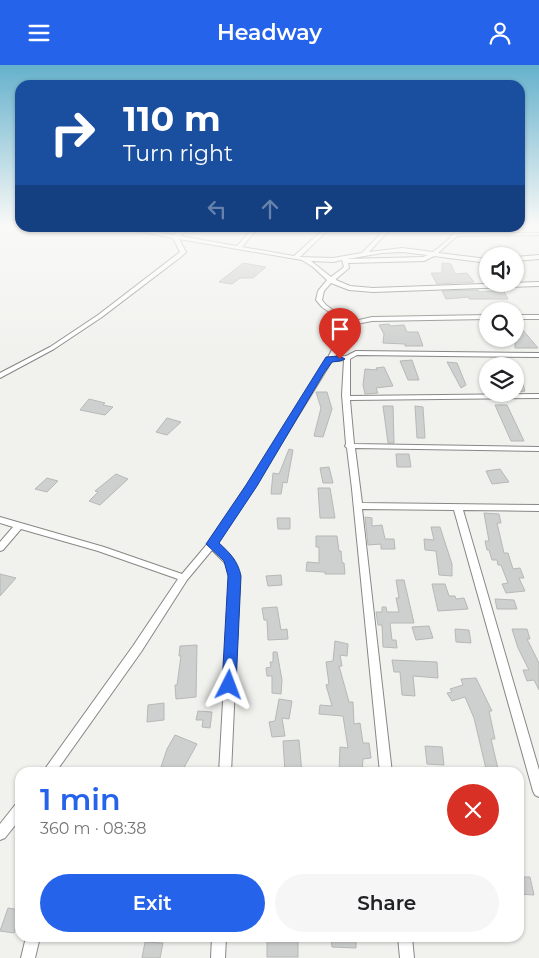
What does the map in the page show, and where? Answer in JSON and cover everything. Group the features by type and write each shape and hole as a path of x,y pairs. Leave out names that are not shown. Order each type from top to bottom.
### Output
{"street":[{"path":"0,376 52,348 100,316 163,268"},
{"path":"317,268 332,281 349,288 373,290 539,284"},
{"path":"346,268 320,291 318,300 348,323 372,319 479,317"},
{"path":"524,317 539,317"},
{"path":"52,767 137,649 184,578 212,544 251,486 330,359 348,323"},
{"path":"330,359 347,358 356,353 539,355"},
{"path":"347,358 345,375 349,446 358,506 385,767"},
{"path":"347,399 539,396"},
{"path":"349,446 539,449"},
{"path":"358,506 539,507"},
{"path":"458,507 539,791"},
{"path":"0,520 101,549 184,578"},
{"path":"0,548 20,525"},
{"path":"212,544 228,558 233,566 235,576 225,767"},
{"path":"0,834 15,815"},
{"path":"28,958 32,942"},
{"path":"218,958 219,942"},
{"path":"405,942 407,958"}],"building":[{"path":"237,268 265,268 253,278 240,278 232,284 219,282"},
{"path":"442,268 452,268 455,274 467,273 474,282 437,284 431,273 442,273"},
{"path":"478,290 479,292 504,292 508,299 469,299 469,297 446,299 442,291"},
{"path":"389,324 390,326 404,325 407,332 418,332 423,346 383,343 384,334 379,325"},
{"path":"524,331 538,348 515,348 524,347"},
{"path":"412,360 419,380 408,380 400,361"},
{"path":"447,362 457,363 466,385 461,388"},
{"path":"384,367 393,386 376,388 378,393 365,394 363,385 365,369 377,370 376,368"},
{"path":"316,392 327,392 332,409 323,437 314,436 321,408"},
{"path":"89,399 113,407 105,415 80,410"},
{"path":"495,405 507,405 524,441 511,441"},
{"path":"383,406 393,406 394,443 388,443"},
{"path":"415,406 423,407 425,438 417,438"},
{"path":"167,418 181,422 167,435 156,432"},
{"path":"289,449 293,450 287,483 283,482 281,494 271,494 273,473 279,474"},
{"path":"396,454 409,454 411,467 397,467"},
{"path":"329,467 333,483 323,483 320,468"},
{"path":"500,469 509,482 492,484 486,471"},
{"path":"116,474 128,479 100,505 89,501 98,492 95,491"},
{"path":"47,478 58,481 47,492 35,489"},
{"path":"318,488 330,488 335,518 320,518"},
{"path":"484,513 499,514 501,523 497,523 504,553 508,553 513,569 520,568 524,578 519,578 525,591 506,593 502,584 508,583 501,565 498,565 497,560 492,560 489,550 487,550 485,541 489,541"},
{"path":"365,517 372,518 372,526 382,525 385,539 394,539 395,549 381,549 381,544 368,545"},
{"path":"277,518 290,518 290,529 278,529"},
{"path":"431,527 440,527 452,564 452,576 439,575 436,551 425,550 424,539 434,540"},
{"path":"316,536 337,536 345,574 325,574 325,572 306,571 307,562 319,563 319,547 316,547"},
{"path":"0,574 16,578 0,596"},
{"path":"281,575 282,585 268,586 266,576"},
{"path":"396,580 404,580 414,623 390,623 392,640 396,640 397,648 383,647 382,625 378,625 376,612 382,612 382,607 386,607 387,612 399,612 396,598 399,598"},
{"path":"432,584 445,584 449,596 455,596 456,599 464,598 468,609 438,611"},
{"path":"495,599 514,600 517,609 497,609"},
{"path":"277,607 281,630 287,629 288,639 268,640 267,620 264,620 262,608"},
{"path":"429,626 433,638 416,640 412,627"},
{"path":"455,629 469,630 471,643 456,642"},
{"path":"512,629 527,629 530,639 527,639 539,663 539,690 534,680 527,681 523,670 529,670 518,648"},
{"path":"335,641 348,644 347,656 340,655 342,666 339,666 349,702 353,702 354,724 360,723 363,743 369,743 371,758 363,759 362,767 339,767 340,747 348,748 343,716 319,714 320,705 332,706 326,685 329,684 326,662 333,661"},
{"path":"197,645 196,697 176,699 175,685 177,685 181,656 179,656 180,646"},
{"path":"273,652 277,652 282,680 281,694 272,693 272,676 267,676 266,668 271,667 270,662 273,662"},
{"path":"392,660 437,662 438,678 413,676 415,696 402,695 400,672 394,672"},
{"path":"476,678 492,711 489,711 495,739 491,739 498,767 486,767 474,718 465,697 452,701 447,693 452,692 450,689 463,685 461,679"},
{"path":"279,699 292,701 289,719 282,718 285,736 272,737 269,722 275,721"},
{"path":"164,703 164,720 147,722 148,705"},
{"path":"198,711 212,712 210,728 202,727 203,720 196,720"},
{"path":"175,735 197,744 184,767 161,767 167,749"},
{"path":"299,740 301,767 285,767 283,741"},
{"path":"425,746 442,747 444,765 427,764"},
{"path":"524,877 530,877 534,895 524,894"},
{"path":"8,908 15,909 14,933 0,931"},
{"path":"145,942 163,943 160,958 142,958"},
{"path":"267,942 298,942 298,957 267,957"},
{"path":"332,942 356,942 356,948 332,947"}],"route":[{"path":"229,685 235,576 233,566 228,558 212,544 251,486 320,373 330,359 340,359"}]}
